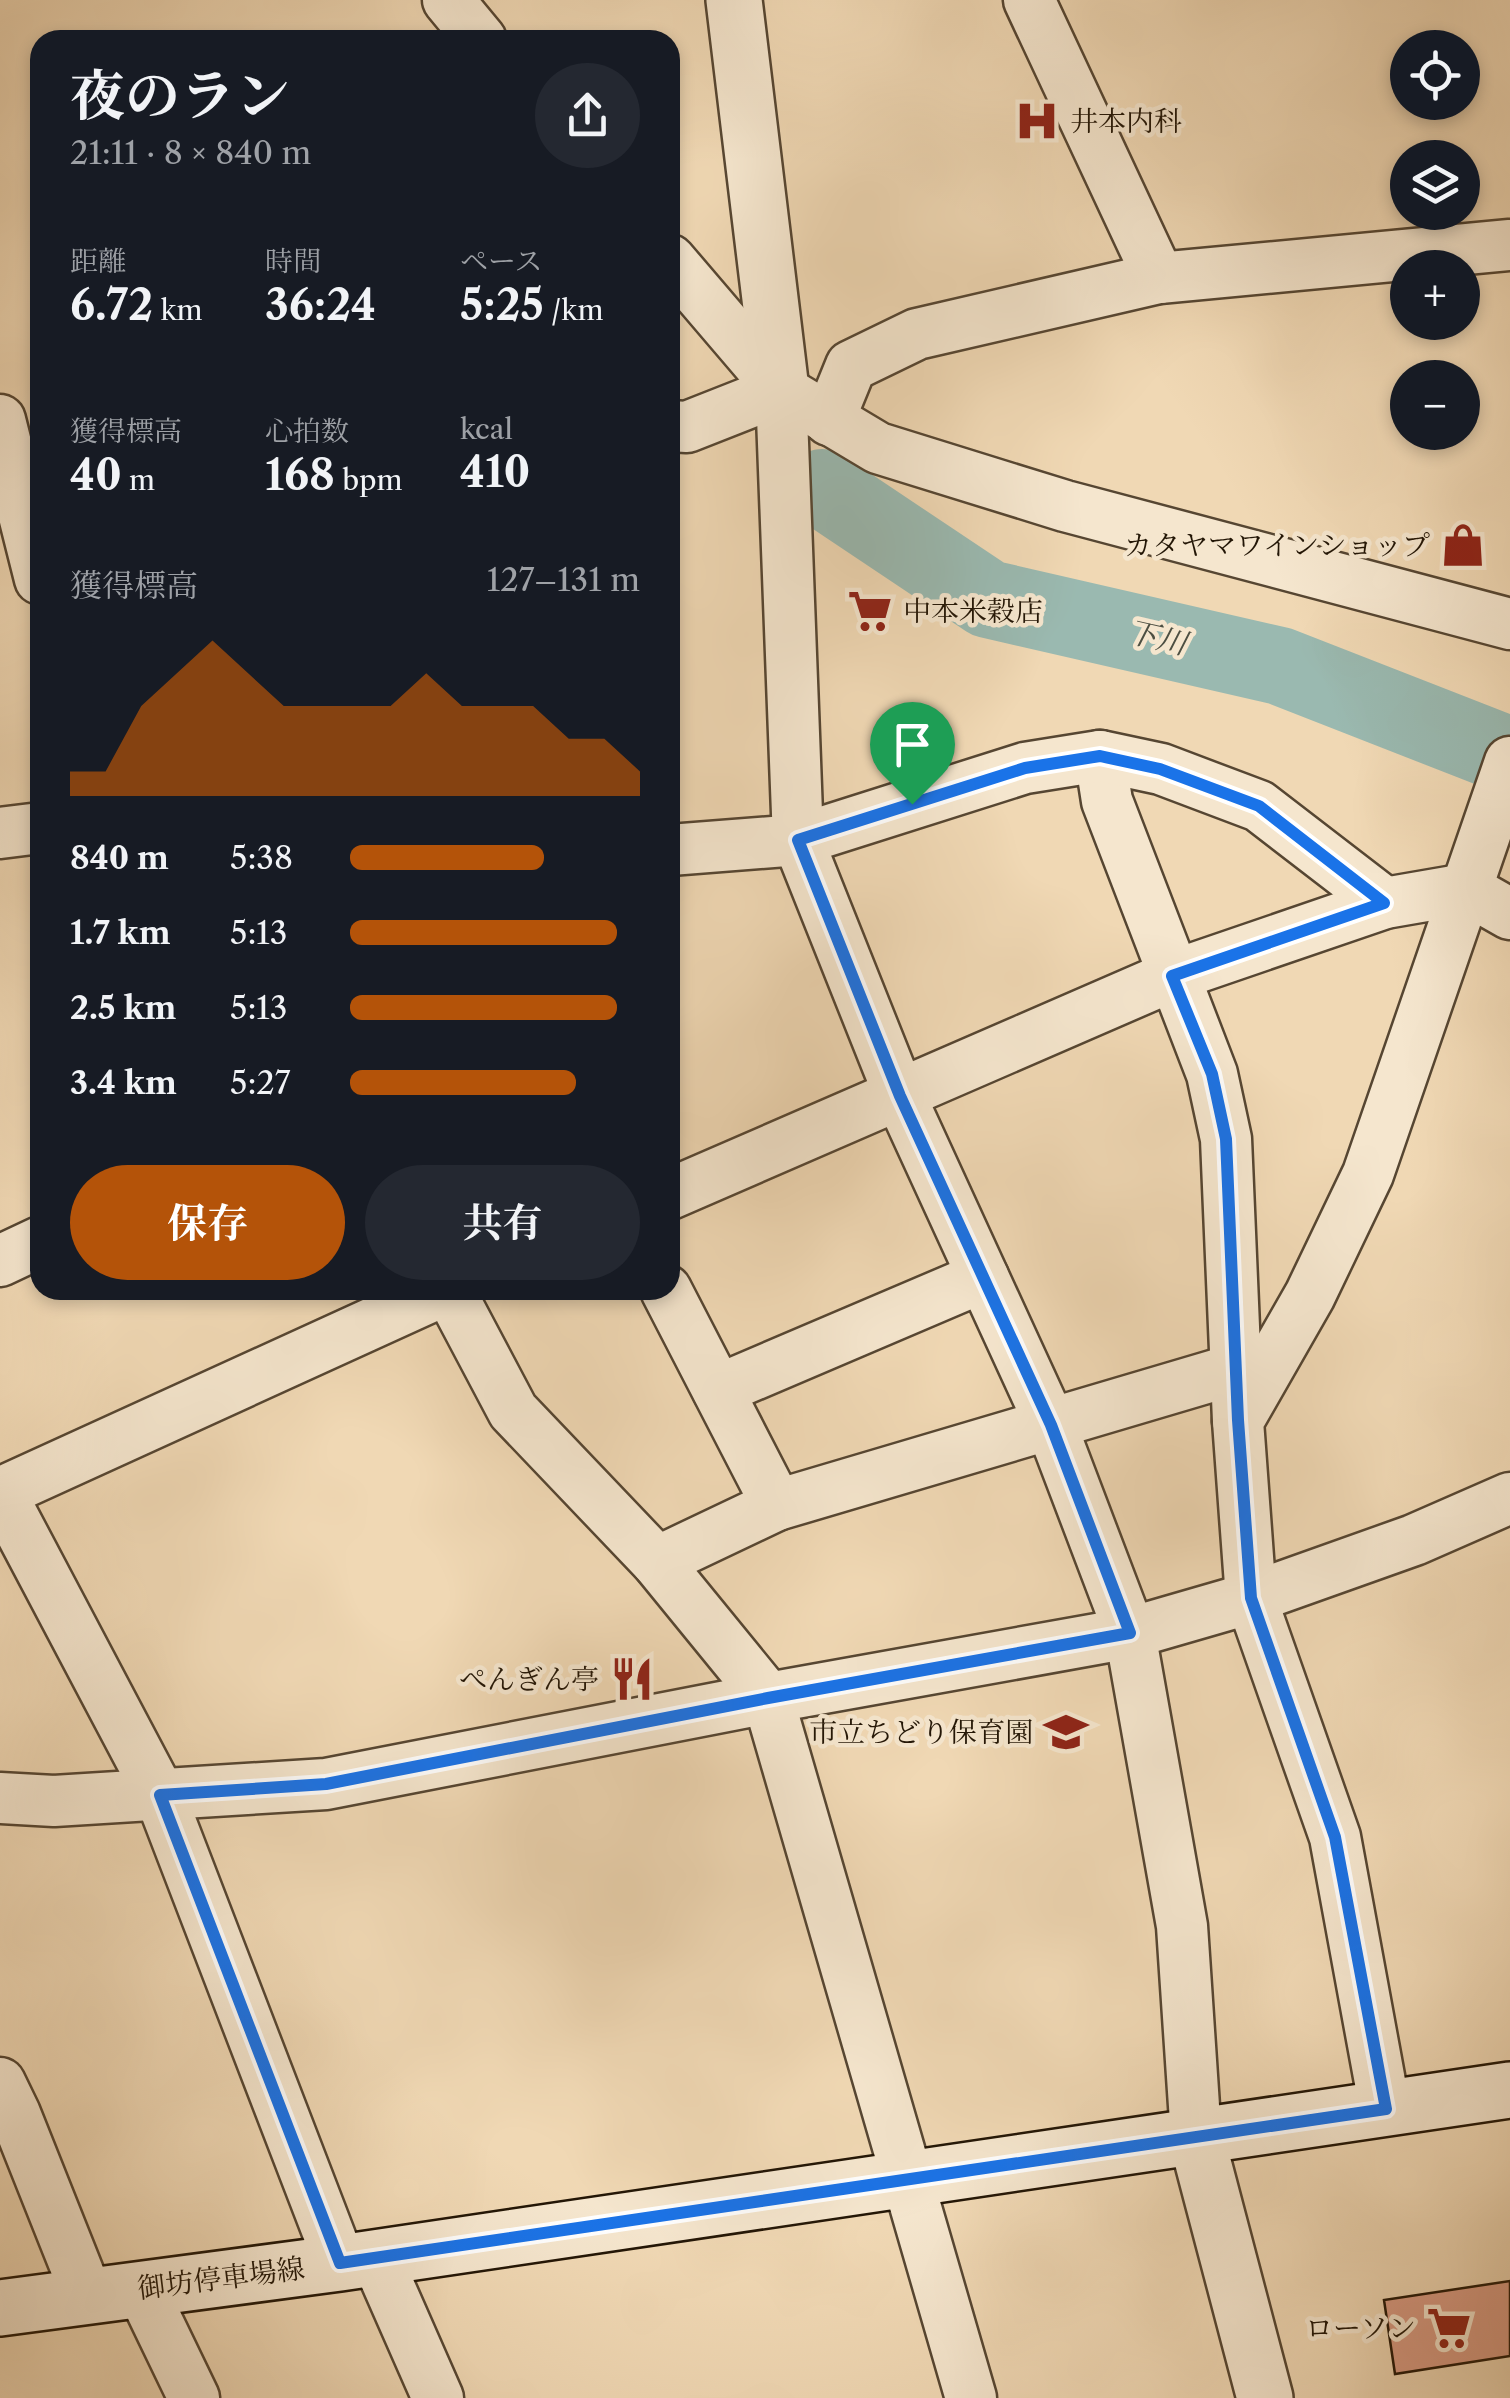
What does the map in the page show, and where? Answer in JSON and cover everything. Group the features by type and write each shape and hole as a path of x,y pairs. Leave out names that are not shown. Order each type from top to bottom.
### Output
{"main road":[{"path":"734,0 781,390"},
{"name":"御坊停車場線","path":"0,2308 358,2260 1510,2090"},
{"path":"1196,2136 1265,2398"}],"street":[{"path":"448,0 473,30"},
{"path":"1029,0 1159,278"},
{"path":"829,420 850,366 917,334 1159,278 1510,245"},
{"path":"680,272 781,390 878,448 1064,506 1510,624"},
{"path":"680,427 781,390"},
{"path":"781,390 798,840 900,1096 1051,1425 1130,1633 1182,1926 1196,2136"},
{"path":"0,420 28,545"},
{"path":"1100,756 1107,801 1212,1074 1226,1139 1238,1420 1251,1598 1335,1837 1386,2109"},
{"path":"680,849 798,840 1025,768 1100,756 1160,769 1259,806 1384,903"},
{"path":"1238,1420 1310,1295 1368,1174 1510,762"},
{"path":"0,834 30,830"},
{"path":"680,1190 1172,976 1384,903 1466,889 1510,914"},
{"path":"0,1260 30,1246"},
{"path":"718,1390 983,1278"},
{"path":"425,1300 0,1493 160,1795 358,2260 438,2398"},
{"path":"452,1300 513,1411 657,1562 768,1698 971,2398"},
{"path":"671,1300 777,1505"},
{"path":"657,1562 777,1505 1236,1369"},
{"path":"0,1798 54,1802 326,1784 1130,1633 1251,1598 1414,1540 1510,1498"},
{"path":"0,2083 87,2295"},
{"path":"141,2288 194,2398"}],"building":[{"name":"ローソン","path":"1510,2281 1510,2356 1395,2374 1384,2300"}],"waterway":[{"name":"下川","path":"822,488 988,599 1280,666 1510,756"}],"place":[{"name":"井本内科","path":"1037,121"},
{"name":"カタヤマワインショップ","path":"1463,545"},
{"name":"中本米穀店","path":"870,611"},
{"name":"ぺんぎん亭","path":"632,1679"},
{"name":"市立ちどり保育園","path":"1066,1732"},
{"name":"ローソン","path":"1449,2328"}],"route":[{"path":"1100,756 1160,769 1259,806 1384,903 1172,976 1212,1074 1226,1139 1238,1420 1251,1598 1335,1837 1386,2109 340,2263 160,1795 326,1784 1130,1633 1051,1425 900,1096 798,840 912,804 1025,768 1100,756"}]}
